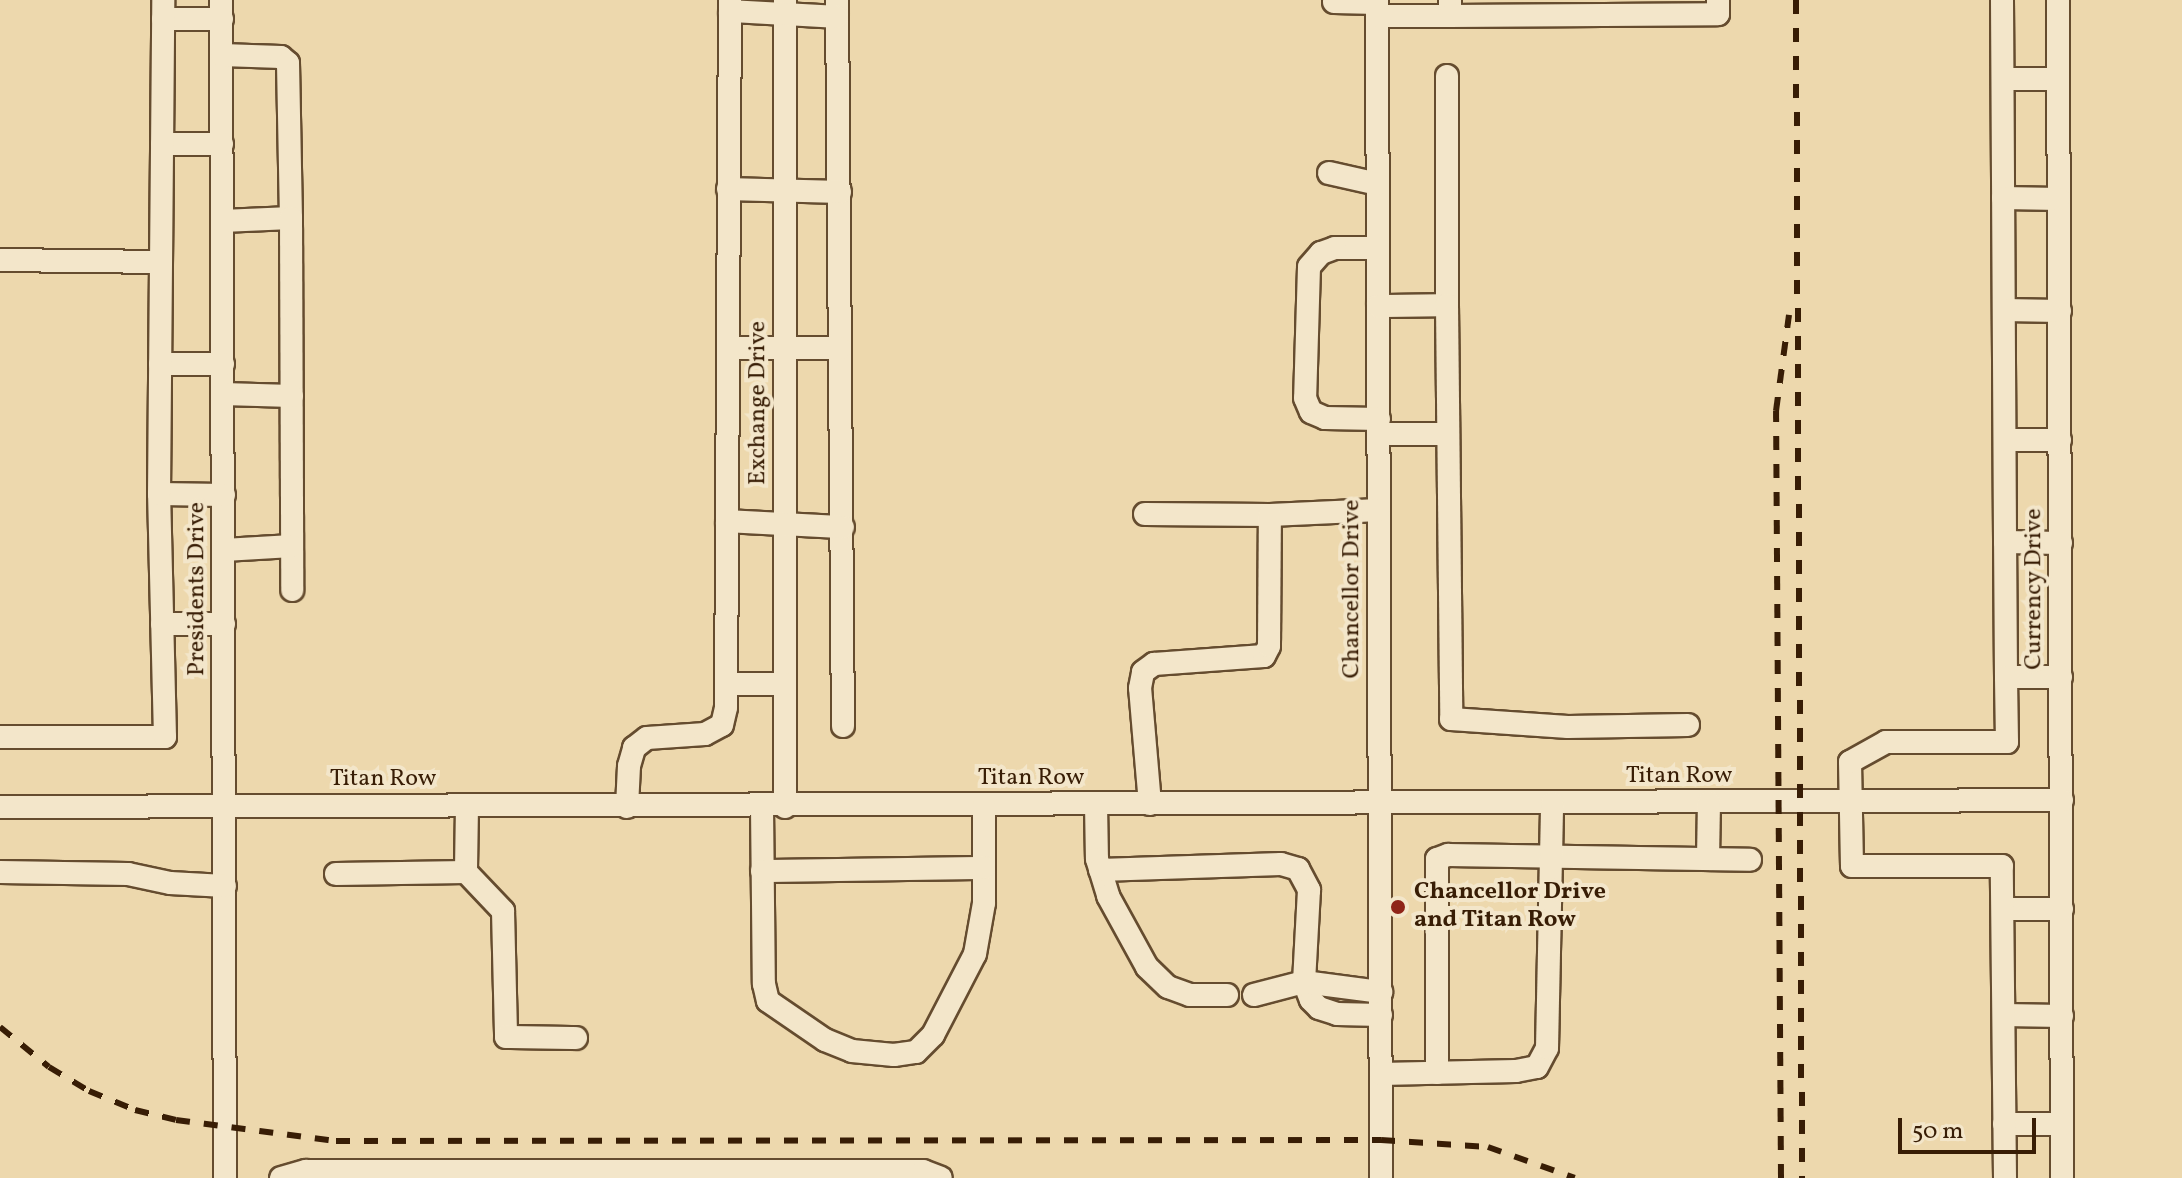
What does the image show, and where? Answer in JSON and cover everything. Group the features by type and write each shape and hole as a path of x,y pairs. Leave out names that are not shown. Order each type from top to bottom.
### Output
{"street":[{"path":"1334,2 1377,6 1582,8 1718,14 1718,0"},
{"path":"2002,0 2007,742 1886,742 1850,762 1850,802 1852,866 2002,866 2005,1178"},
{"name":"Currency Drive","path":"2058,0 2062,1178"},
{"path":"627,807 629,766 634,748 647,738 705,734 722,725 726,684 730,5 837,8 843,726"},
{"name":"Chancellor Drive","path":"1377,6 1381,1178"},
{"name":"Exchange Drive","path":"785,8 785,807"},
{"path":"0,737 165,737 159,494 163,9 222,10"},
{"name":"Presidents Drive","path":"222,10 225,1178"},
{"path":"222,55 281,57 288,63 292,590"},
{"path":"1447,76 1451,719 1568,727 1688,725"},
{"path":"2003,79 2058,79"},
{"path":"162,144 222,144"},
{"path":"1329,173 1378,184"},
{"path":"728,189 840,192"},
{"path":"2003,198 2059,199"},
{"path":"222,221 291,218"},
{"path":"1378,248 1335,248 1321,253 1309,267 1305,398 1311,412 1325,418 1448,434"},
{"path":"0,260 161,262"},
{"path":"1378,306 1447,305"},
{"path":"2004,310 2060,311"},
{"path":"728,348 840,348"},
{"path":"160,364 223,364"},
{"path":"223,394 292,396"},
{"path":"2005,440 2060,440"},
{"path":"159,494 224,495"},
{"path":"1145,514 1270,515 1379,510"},
{"path":"1150,804 1140,688 1143,672 1154,664 1264,656 1269,646 1270,515"},
{"path":"727,521 785,527 843,527"},
{"path":"2005,542 2061,543"},
{"path":"224,550 292,546"},
{"path":"162,624 224,624"},
{"path":"2006,677 2061,677"},
{"path":"726,684 785,684"},
{"name":"Titan Row","path":"0,807 785,807 2062,800"},
{"path":"1708,859 1709,802"},
{"path":"1381,1074 1537,1067 1547,1048 1552,803"},
{"path":"1096,804 1100,870 1115,913 1155,977 1168,987 1190,995 1227,995"},
{"path":"762,807 764,984 768,1001 825,1040 852,1051 894,1055 916,1052 933,1035 975,954 984,903 984,805"},
{"path":"467,806 466,872 503,911 506,1037 576,1038"},
{"path":"1437,1073 1437,859 1448,855 1750,860"},
{"path":"1100,870 1281,864 1298,869 1309,890 1304,982 1311,1000 1319,1008 1337,1014 1381,1015"},
{"path":"762,871 984,868"},
{"path":"0,872 128,874 170,883 225,886"},
{"path":"336,874 466,872"},
{"path":"2003,909 2062,909"},
{"path":"1254,995 1304,982 1381,992"},
{"path":"2004,1015 2062,1016"},
{"path":"2004,1124 2062,1124"},
{"path":"281,1178 306,1171 923,1171 941,1178"}],"railway":[{"path":"1796,0 1802,1178"},
{"path":"1781,1178 1776,411 1789,315"},
{"path":"0,1027 49,1067 89,1091 135,1110 176,1120 336,1141 1381,1140 1488,1147 1575,1178"}],"place":[{"name":"Chancellor Drive and Titan Row","path":"1398,907"}]}
